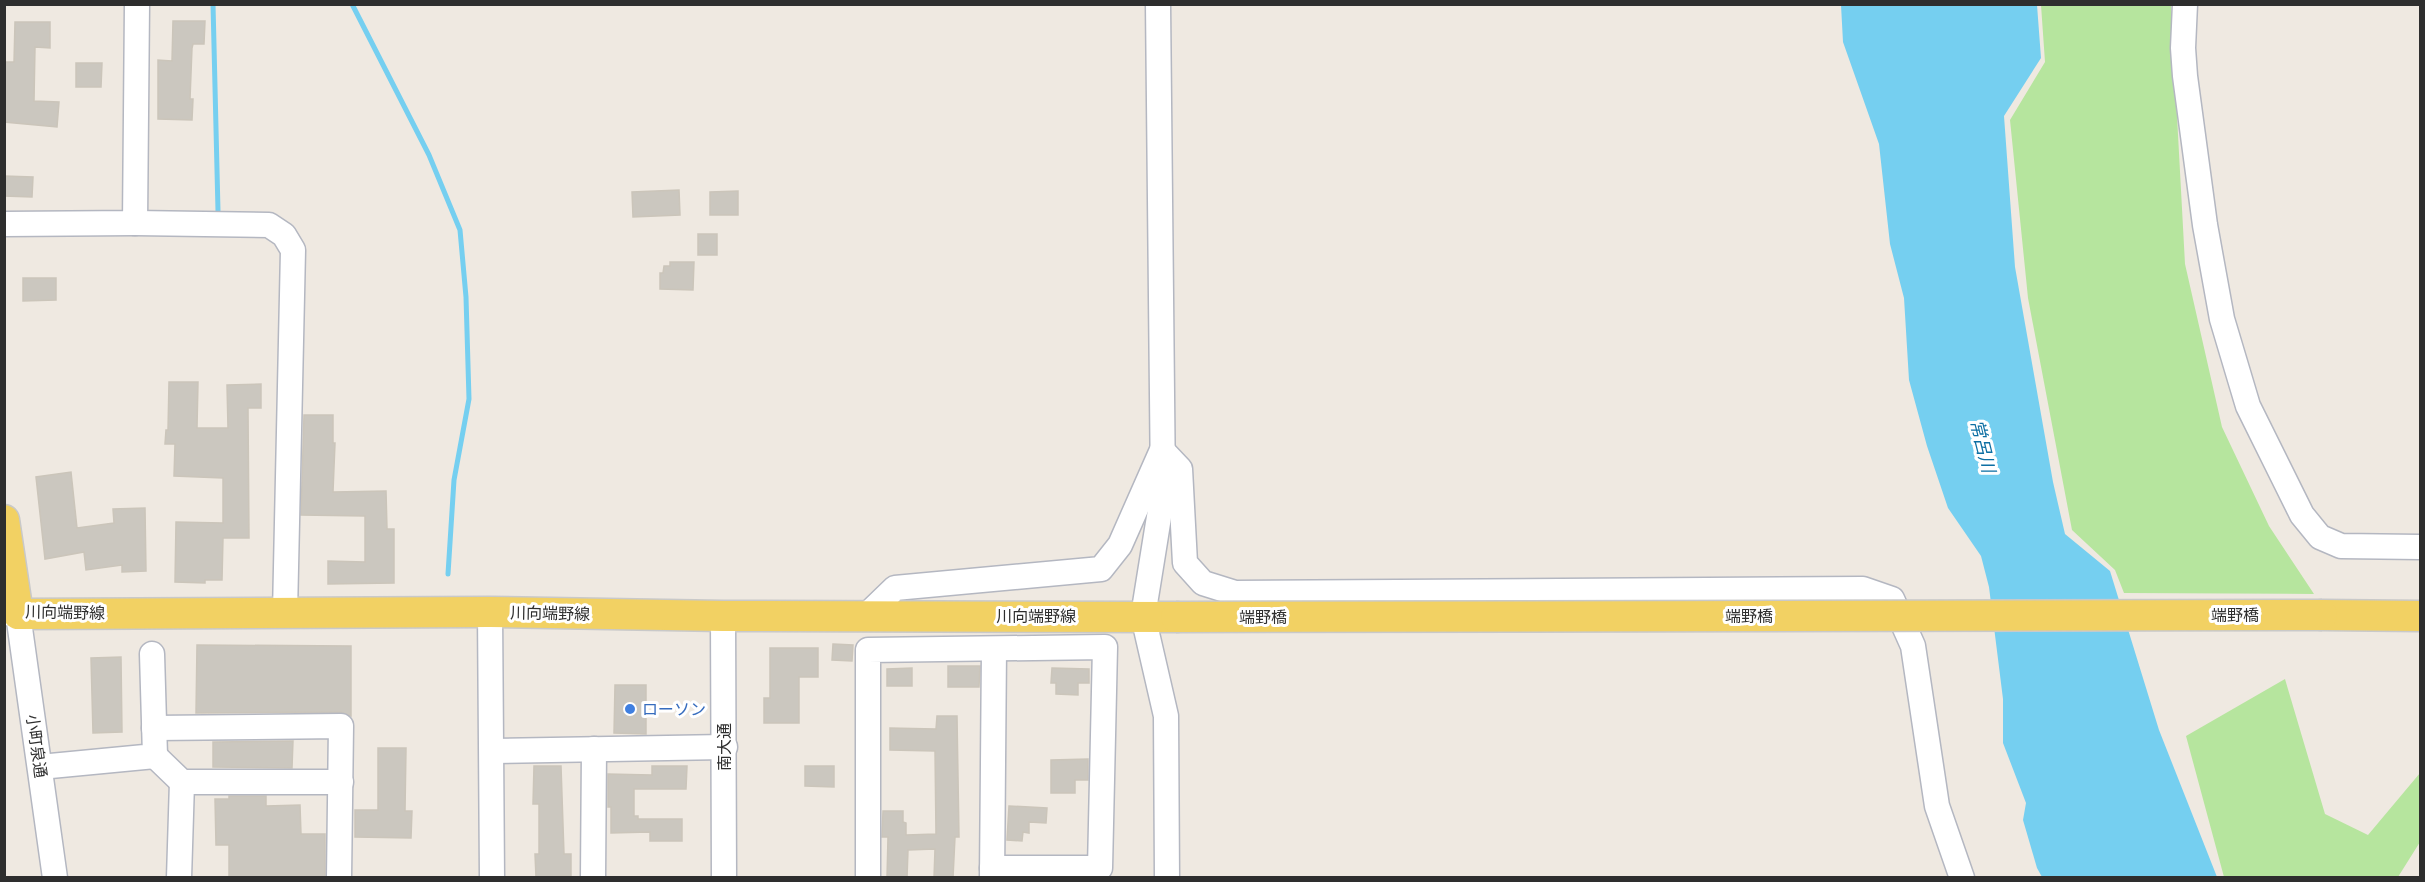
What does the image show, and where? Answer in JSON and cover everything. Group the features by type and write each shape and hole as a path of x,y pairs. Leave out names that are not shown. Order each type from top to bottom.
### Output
{"main road":[{"name":"川向端野線","path":"4,520 11,614 490,612 723,616 1176,617"},
{"name":"端野橋","path":"1176,617 2421,616"}],"street":[{"path":"135,223 137,4"},
{"path":"1158,4 1163,492 1143,616 1166,716 1167,878"},
{"path":"2186,4 2183,48 2185,76 2205,225 2222,319 2248,406 2302,516 2320,537 2341,546 2421,548"},
{"path":"4,224 269,225 284,235 292,250 285,613"},
{"path":"866,616 895,588 1101,569 1120,545 1162,450"},
{"path":"1162,450 1180,469 1185,563 1203,583 1235,593 1863,589 1892,599 1913,646 1937,806 1962,878"},
{"path":"490,612 492,878"},
{"name":"小町泉通","path":"11,614 40,767 55,878"},
{"name":"南大通","path":"723,616 724,878"},
{"path":"868,878 868,650 1105,647 1100,868 992,873 994,649"},
{"path":"152,654 155,756 182,782 341,782"},
{"path":"154,728 341,726 339,878"},
{"path":"492,751 725,747"},
{"path":"593,878 594,749"},
{"path":"40,767 155,756"},
{"path":"179,878 182,782"}],"green space":[{"path":"2041,5 2171,5 2185,264 2222,427 2269,526 2314,594 2124,593 2115,570 2072,530 2028,298 2010,120 2045,62"},
{"path":"2285,679 2325,814 2368,835 2420,773 2420,842 2398,877 2224,877 2186,736"}],"water":[{"name":"常呂川","path":"1841,5 2037,5 2041,58 2004,116 2015,267 2053,482 2065,534 2110,571 2159,730 2217,877 2042,877 2037,868 2023,820 2026,803 2003,743 2003,699 1989,587 1981,556 1948,508 1927,446 1909,380 1904,298 1890,244 1879,144 1843,42"}],"building":[{"path":"173,21 205,21 204,44 193,44 192,48 190,99 193,99 192,120 158,119 158,60 172,61"},
{"path":"15,22 50,22 50,48 35,47 34,101 59,102 57,127 4,122 4,62 14,62"},
{"path":"76,63 102,63 101,87 76,87"},
{"path":"4,176 33,177 32,197 4,196"},
{"path":"679,190 680,215 633,217 632,192"},
{"path":"738,191 738,215 710,215 710,192"},
{"path":"698,234 717,234 717,255 698,255"},
{"path":"670,262 694,262 693,290 660,289 660,273 663,273 664,266 670,266"},
{"path":"23,278 56,278 56,300 23,301"},
{"path":"169,382 198,382 197,428 228,428 227,385 261,384 261,408 248,408 249,538 223,538 222,580 205,580 205,583 175,582 176,522 223,523 223,478 174,476 175,444 165,444 166,430 168,430"},
{"path":"304,415 333,415 333,443 335,443 333,492 386,491 387,529 394,529 394,583 328,584 328,561 365,562 365,516 301,515"},
{"path":"71,472 77,528 114,523 113,509 145,508 146,571 122,572 122,565 86,570 84,552 45,559 36,477"},
{"path":"833,644 853,645 852,661 832,660"},
{"path":"197,645 351,646 351,716 341,712 196,713"},
{"path":"770,648 818,648 818,677 799,677 799,723 764,723 764,698 770,698"},
{"path":"121,657 122,732 93,733 91,658"},
{"path":"948,666 980,666 979,687 948,687"},
{"path":"912,668 912,686 887,686 887,669"},
{"path":"1052,668 1089,669 1089,683 1078,683 1078,695 1056,694 1056,683 1051,683"},
{"name":"ローソン","path":"615,685 646,685 646,734 614,733"},
{"path":"937,716 957,716 959,837 955,837 953,878 934,878 935,849 908,850 907,878 887,878 888,837 882,837 883,811 903,811 906,835 936,834 935,751 890,750 890,728 936,729"},
{"path":"293,741 292,768 213,767 213,742"},
{"path":"378,748 406,748 405,811 412,811 411,838 355,837 355,810 378,810"},
{"path":"1088,759 1088,780 1075,780 1075,793 1051,793 1051,760"},
{"path":"534,766 561,766 564,854 571,854 571,876 536,877 535,854 539,854 539,804 533,804"},
{"path":"652,766 687,766 686,789 634,789 634,816 638,816 638,819 682,819 682,841 650,841 650,832 611,833 608,774 652,775"},
{"path":"805,766 834,766 834,787 805,786"},
{"path":"229,796 266,796 266,806 300,805 301,834 325,834 325,878 229,878 229,845 216,845 215,799 229,799"},
{"path":"1009,806 1047,808 1046,823 1029,822 1029,833 1023,832 1022,841 1007,840"}],"waterway":[{"path":"213,4 218,211"},
{"path":"352,4 429,155 460,230 466,297 469,399 454,480 448,574"}],"place":[{"name":"ローソン","path":"630,709"}]}
